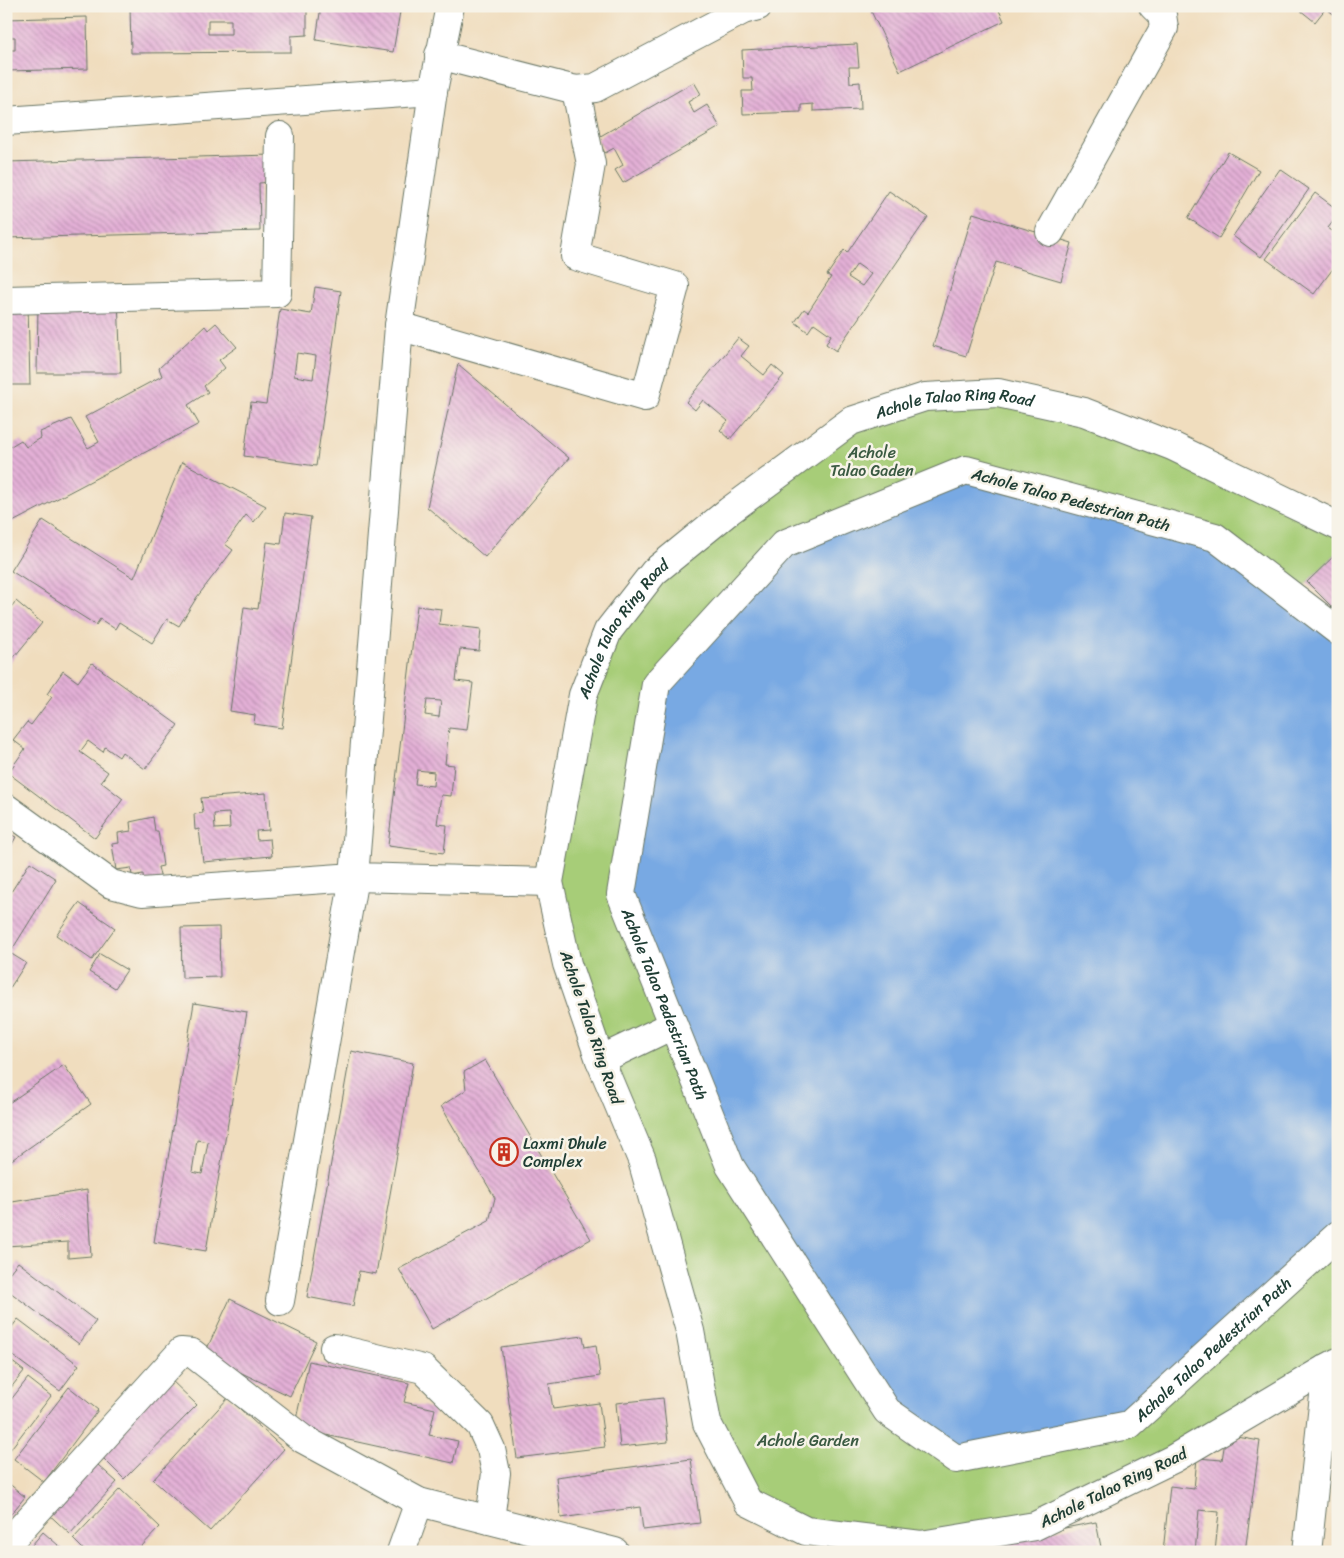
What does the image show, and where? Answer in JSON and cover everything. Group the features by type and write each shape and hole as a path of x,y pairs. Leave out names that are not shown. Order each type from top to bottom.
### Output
{"street":[{"path":"280,1302 354,877 399,326 433,90 450,6"},
{"path":"439,55 576,90 595,88 743,10 758,6"},
{"path":"1050,232 1164,28 1162,15 1153,6"},
{"path":"6,122 433,90"},
{"path":"399,326 645,397 675,286 575,256 591,164 576,90"},
{"path":"6,300 277,293 280,136"},
{"name":"Achole Talao Ring Road","path":"1333,1365 1173,1460 1035,1526 921,1545 803,1542 748,1502 707,1424 690,1331 642,1160 600,1060 567,964 549,882 583,695 608,631 654,572 729,510 851,421 925,397 998,393 1075,410 1172,446 1338,526"},
{"name":"Achole Talao Pedestrian Path","path":"1338,631 1215,537 966,470 784,544 656,684 621,894 730,1166 887,1411 956,1459 1128,1425 1338,1235"},
{"path":"6,808 111,884 142,892 178,892 354,877 549,882"},
{"path":"600,1060 673,1024"},
{"path":"334,1348 423,1369 480,1425 491,1449 496,1473 490,1520"},
{"path":"6,1545 181,1352 192,1353 303,1439 419,1502 490,1520 573,1546 615,1552"},
{"name":"Achole Talao Ring Road","path":"1307,1552 1333,1365"},
{"path":"401,1552 419,1502"}],"green space":[{"path":"925,397 1084,412 1338,534 1338,552 1293,596 1338,1235 1338,1362 1035,1526 895,1542 748,1502 707,1423 549,882 583,695 654,572 851,421"}],"water":[{"path":"966,470 1215,537 1338,631 1338,1235 1129,1425 956,1459 887,1411 730,1166 621,894 656,684 784,544"}],"building":[{"path":"130,6 307,6 307,35 291,36 291,52 131,53","holes":["208,20 231,20 231,34 208,34"]},
{"path":"321,6 401,6 393,52 316,40"},
{"path":"876,6 997,6 1004,21 900,71 870,9"},
{"path":"1295,6 1338,6 1338,18 1326,8 1315,22"},
{"path":"87,17 88,69 6,71 6,50 15,50 15,37 6,37 6,19"},
{"path":"857,44 859,67 849,67 850,83 860,82 861,109 813,111 813,104 801,105 801,112 743,114 742,91 753,91 752,78 743,78 742,50"},
{"path":"694,82 701,94 688,102 694,113 707,105 720,127 623,183 615,170 623,165 614,148 605,153 597,138"},
{"path":"1228,152 1259,170 1219,238 1188,218"},
{"path":"272,155 273,182 259,183 260,231 6,238 6,162"},
{"path":"1280,169 1309,189 1261,257 1233,236"},
{"path":"889,191 928,217 836,351 826,344 831,335 814,323 808,332 795,322 804,309 808,312 831,277 827,275 844,250 847,253","holes":["857,264 871,274 862,286 848,277"]},
{"path":"1315,193 1338,210 1338,215 1328,228 1338,235 1338,262 1314,294 1266,259"},
{"path":"973,213 1072,243 1061,281 996,262 966,356 933,346"},
{"path":"315,287 341,291 316,466 244,456 251,402 266,404 280,309 311,314","holes":["297,353 316,356 313,379 294,376"]},
{"path":"118,299 121,373 37,373 38,303"},
{"path":"6,304 28,304 30,385 6,385"},
{"path":"216,323 237,347 219,360 225,368 204,386 208,392 188,405 199,424 9,524 6,520 6,449 21,440 26,447 41,438 40,432 71,419 88,448 99,442 85,417 162,376 159,368 205,326 208,330"},
{"path":"738,338 749,346 741,356 764,375 772,365 784,375 730,439 720,430 728,421 703,400 695,410 686,402"},
{"path":"458,364 569,458 485,557 427,507"},
{"path":"182,462 266,506 254,522 246,515 225,544 233,550 197,597 179,626 167,619 152,643 119,622 115,629 100,619 96,625 11,571 43,520 134,578"},
{"path":"285,513 311,517 282,728 254,724 255,715 230,711 244,607 258,609 267,542 281,544"},
{"path":"1338,552 1338,613 1307,582"},
{"path":"16,601 42,623 6,667 6,613"},
{"path":"417,606 441,609 439,624 481,629 479,651 460,649 456,681 473,683 467,730 449,728 445,764 454,765 451,796 441,795 437,824 447,825 444,853 388,846","holes":["427,700 441,701 439,717 425,715","417,770 434,772 433,786 415,784"]},
{"path":"92,663 178,725 145,769 122,752 119,757 105,747 103,752 88,741 80,752 108,772 101,782 123,799 95,838 8,773 25,749 13,740 27,722 31,725 52,697 47,694 63,671 78,682"},
{"path":"266,793 269,830 256,831 257,840 270,839 272,856 203,862 199,829 195,830 194,814 203,813 201,798","holes":["229,813 230,828 215,829 214,814"]},
{"path":"153,817 155,831 158,831 163,866 158,867 161,880 144,883 143,874 132,876 131,868 116,870 112,844 119,843 118,833 131,831 130,822"},
{"path":"6,832 16,837 6,855"},
{"path":"30,862 56,879 10,953 26,963 6,994 6,900"},
{"path":"79,903 115,928 92,960 56,935"},
{"path":"219,927 220,977 182,978 181,928"},
{"path":"100,954 127,970 115,988 89,972"},
{"path":"194,1003 247,1012 206,1251 154,1242","holes":["197,1140 208,1142 202,1174 192,1172"]},
{"path":"351,1051 413,1063 376,1274 359,1271 353,1306 307,1297"},
{"name":"Laxmi Dhule Complex","path":"485,1060 591,1239 432,1329 399,1269 489,1221 495,1198 441,1106 466,1090 464,1072"},
{"path":"64,1065 91,1104 6,1164 6,1105"},
{"path":"87,1190 91,1256 68,1258 68,1242 6,1246 6,1203"},
{"path":"18,1262 96,1321 79,1344 6,1289 6,1277"},
{"path":"230,1299 316,1341 290,1396 204,1355"},
{"path":"6,1318 13,1323 6,1332"},
{"path":"18,1319 79,1365 60,1391 6,1351 6,1335"},
{"path":"583,1336 585,1347 596,1345 600,1376 549,1384 553,1409 599,1403 605,1447 517,1458 501,1347"},
{"path":"6,1357 24,1371 6,1394"},
{"path":"309,1361 409,1383 404,1402 435,1409 429,1435 458,1441 453,1463 294,1428"},
{"path":"167,1376 197,1405 124,1479 95,1450"},
{"path":"28,1378 51,1396 6,1455 6,1406"},
{"path":"69,1387 98,1410 44,1482 14,1459"},
{"path":"228,1398 284,1449 210,1531 153,1480"},
{"path":"663,1398 668,1442 620,1447 616,1403"},
{"path":"1226,1435 1260,1441 1245,1552 1215,1552 1219,1512 1199,1510 1195,1552 1163,1552 1170,1486 1194,1489 1197,1458 1222,1460"},
{"path":"89,1457 117,1482 70,1534 43,1509"},
{"path":"691,1459 700,1523 643,1530 640,1507 561,1518 556,1477"},
{"path":"6,1481 25,1497 6,1520"},
{"path":"120,1489 160,1527 136,1552 86,1552 73,1539"},
{"path":"1096,1522 1102,1552 945,1551"},
{"path":"43,1532 66,1552 26,1552"}],"place":[{"name":"Laxmi Dhule Complex","path":"504,1152"}],"park label":[{"name":"Achole Talao Gaden","path":"872,461"},
{"name":"Achole Garden","path":"808,1440"}]}
